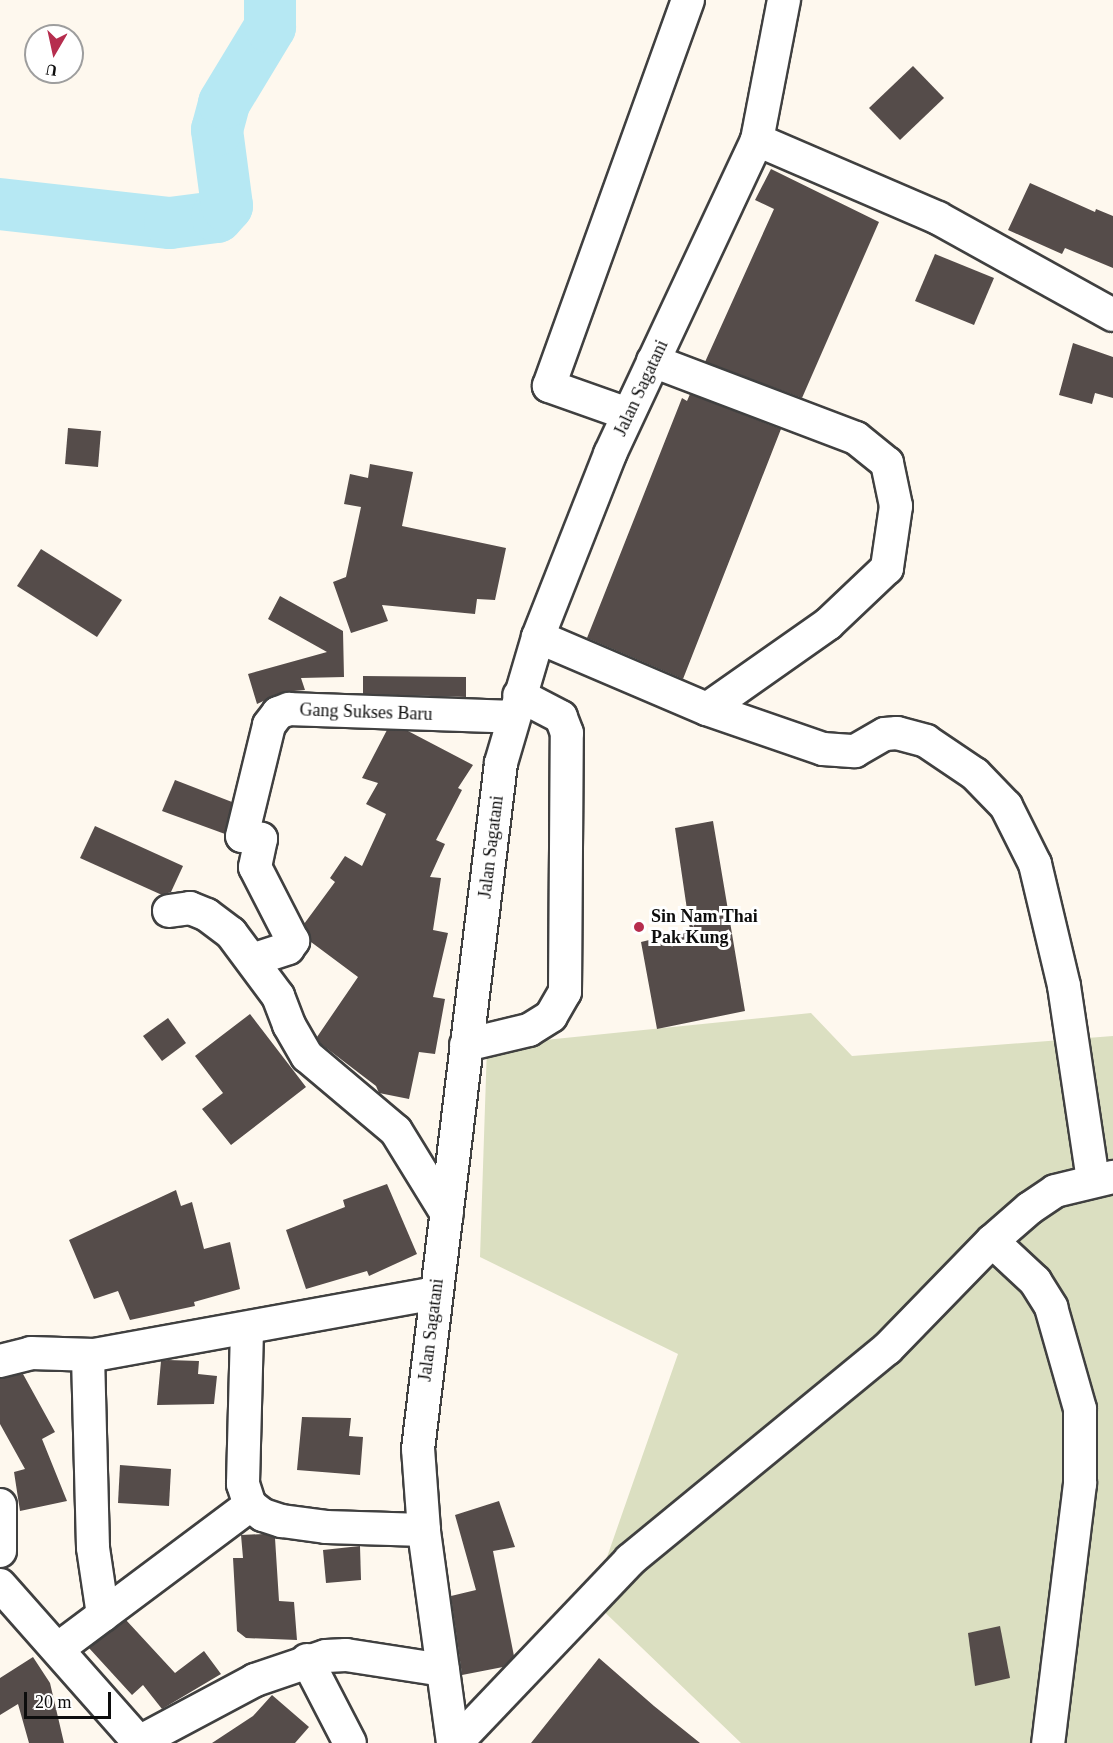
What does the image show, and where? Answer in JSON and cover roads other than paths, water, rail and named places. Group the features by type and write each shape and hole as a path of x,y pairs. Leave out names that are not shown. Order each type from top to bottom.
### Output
{"street":[{"path":"628,414 549,386 688,0"},
{"name":"Jalan Sagatani","path":"454,1743 423,1530 418,1449 434,1293 447,1214 501,763 538,637 628,414 757,140 784,0"},
{"path":"757,140 938,218 1113,315"},
{"path":"653,361 856,438 887,463 896,506 887,568 828,624 707,710"},
{"path":"454,1743 630,1560 886,1349 992,1241 1055,1191 1103,1178 1064,986 1035,864 1006,806 975,774 926,741 910,735 885,734 855,751 834,752 707,710 538,637"},
{"path":"466,1045 503,1039 529,1030 551,1016 565,992 567,733 561,717 516,706"},
{"name":"Gang Sukses Baru","path":"252,960 288,948 293,941 255,867 261,839 242,836 269,725 278,713 289,709 516,706"},
{"path":"169,911 190,908 207,915 231,933 278,996 307,1056 396,1131 447,1214"},
{"path":"992,1241 1035,1281 1051,1307 1080,1409 1080,1484 1048,1743"},
{"path":"0,1361 31,1353 88,1356 247,1330 434,1293"},
{"path":"247,1330 243,1484 250,1505 263,1515 315,1525 423,1530"},
{"path":"88,1356 93,1548 103,1615"},
{"path":"0,1505 0,1551"},
{"path":"59,1648 250,1505"},
{"path":"0,1585 59,1648 140,1743 204,1705 307,1660 346,1655 443,1670"},
{"path":"307,1660 350,1743"}],"waterway":[{"path":"0,204 170,223 217,217 227,206 217,130 224,103 270,27 270,0"}],"place":[{"name":"Sin Nam Thai Pak Kung","path":"639,927"}]}
